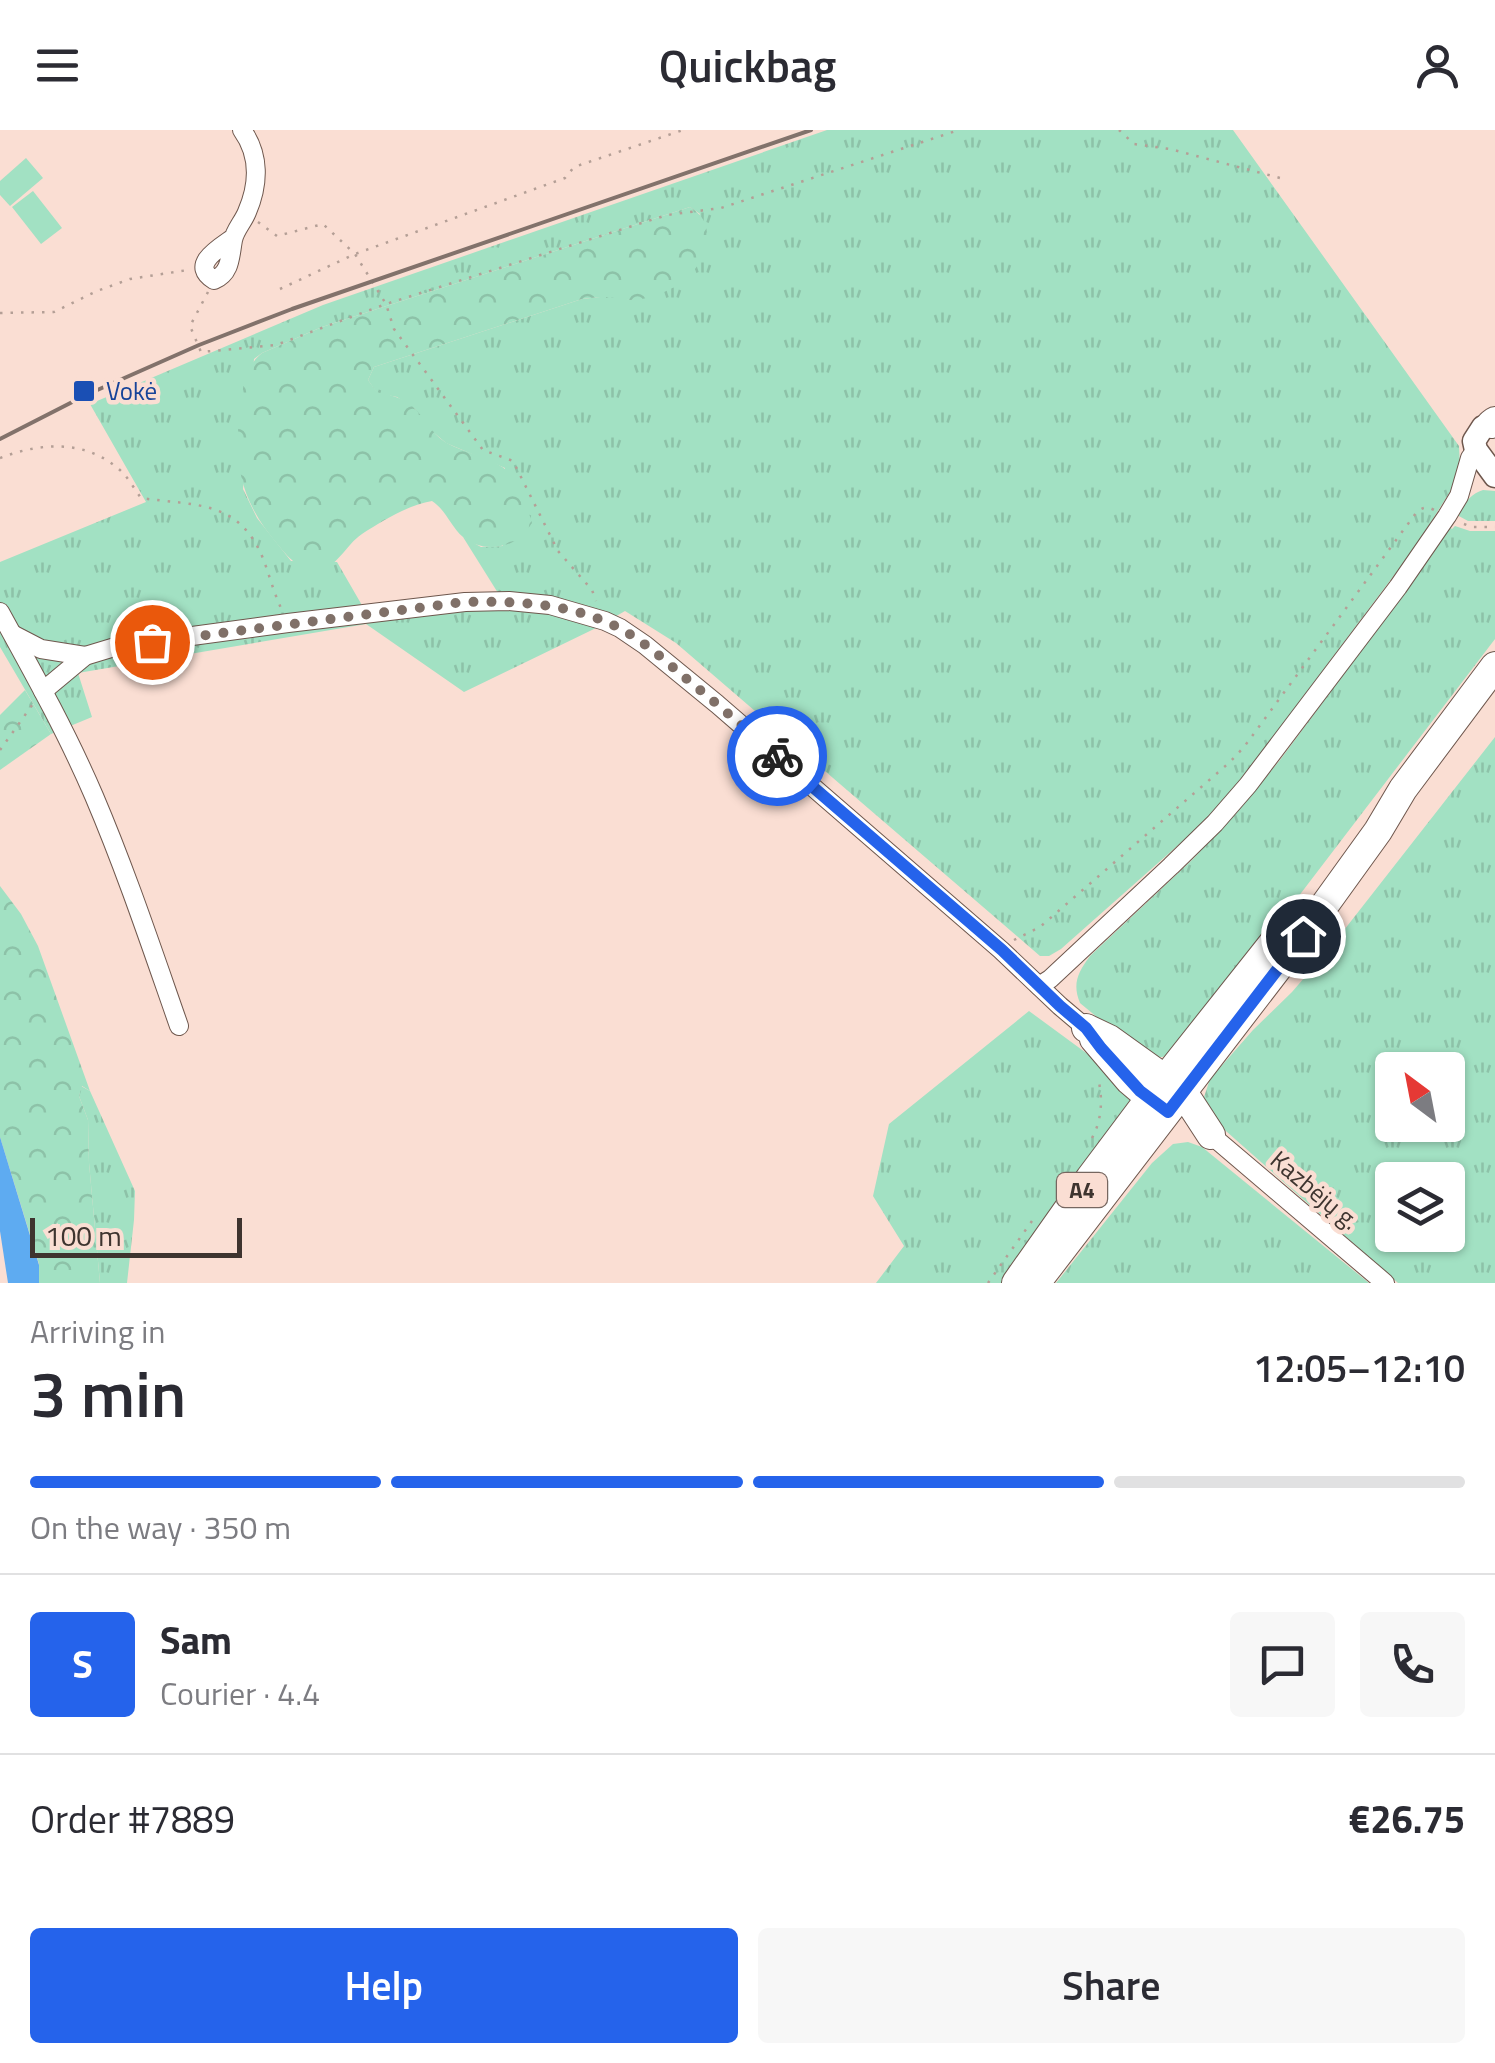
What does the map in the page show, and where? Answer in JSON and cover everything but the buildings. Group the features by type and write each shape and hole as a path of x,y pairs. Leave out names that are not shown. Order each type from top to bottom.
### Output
{"highway":[{"name":"A4","path":"1036,1283 1166,1095 1362,830 1403,789 1495,666"},
{"path":"1094,1038 1211,1136"},
{"name":"A4","path":"1016,1283 1090,1178 1166,1095"}],"main road":[{"path":"1489,463 1474,441 1478,431 1494,423"}],"street":[{"path":"209,272 221,277 226,271 233,238 247,213 256,175 253,147 242,130"},
{"path":"1039,986 1171,866 1226,810 1398,587 1459,496 1470,458 1489,463"},
{"path":"12,634 41,650 84,656 118,646 464,602 550,605 604,621 668,663 1002,950 1094,1038"},
{"path":"0,612 44,691 92,792 120,858 179,1026"},
{"path":"44,691 84,656"},
{"name":"Kazbėjų g.","path":"1211,1136 1385,1283"}],"path":[{"path":"280,289 355,254 564,178 574,168 683,130"},
{"path":"0,313 54,312 130,280 188,270 209,272 190,326 202,352 276,345 386,304 667,215 721,208 959,130"},
{"path":"1120,130 1134,144 1170,149 1280,178"},
{"path":"247,213 277,236 324,224 355,254 386,304 394,329 483,450 513,461 558,551 592,590 604,621"},
{"path":"0,458 58,445 87,450 122,472 141,498 222,510 247,528 288,623"},
{"path":"1002,950 1040,927 1230,762 1416,513 1429,507 1472,527 1495,527"},
{"path":"0,750 44,691"},
{"path":"1090,1142 1101,1108 1094,1038"},
{"path":"988,1283 1039,1212"}],"green space":[{"path":"827,130 1233,130 1459,446 1460,467 1456,482 1416,546 1242,778 1202,824 1061,949 1040,956 676,643 625,611 464,692 366,624 78,673 92,717 51,734 0,647 0,562 146,502 90,404 323,305","holes":["690,207 700,214 632,300 609,296 582,299 374,367 368,380 377,393 397,397 415,409 426,426 446,443 505,468 503,546 481,547 463,537 498,593 363,607 337,562 291,561 257,518 243,489 254,359 262,353 322,327"]},
{"path":"26,158 43,178 10,206 0,195 0,181"},
{"path":"33,191 62,228 41,244 12,207"},
{"path":"690,207 706,226 704,253 690,275 668,290 643,299 582,299 374,367 368,380 377,392 405,401 445,442 492,461 515,479 532,523 516,541 484,547 469,542 432,501 370,529 322,569 298,565 278,545 254,511 239,460 243,387 249,369 262,353 322,327"},
{"path":"1483,490 1495,491 1495,521 1468,521 1457,515 1471,497"},
{"path":"1449,527 1470,531 1495,531 1495,639 1182,1049 1159,1057 1144,1053 1080,1003 1076,984 1082,967 1241,807 1280,760"},
{"path":"25,690 51,734 0,770 0,715"},
{"path":"1495,737 1495,1283 1398,1283 1218,1124 1204,1097 1210,1079 1292,992"},
{"path":"0,886 38,946 90,1091 82,1086 79,1096 88,1120 100,1283 39,1283 39,1264 0,1137"},
{"path":"1029,1011 1119,1077 1131,1101 1003,1283 876,1283 904,1246 873,1196 889,1124"},
{"path":"81,1086 90,1091 135,1191 127,1283 100,1283 88,1120 79,1096"},
{"path":"1188,1142 1202,1147 1369,1283 1056,1283 1152,1163 1173,1144"}],"water":[{"path":"0,1137 39,1265 39,1283 8,1283 0,1231"}],"railway":[{"path":"0,439 86,395 292,309 811,130"}],"way so far":[{"path":"152,642 464,602 550,605 620,628 668,663 777,756"}],"place":[{"name":"Vokė","path":"84,391"}],"route":[{"path":"777,756 1002,950 1086,1028 1140,1091 1168,1112 1303,936"}]}
